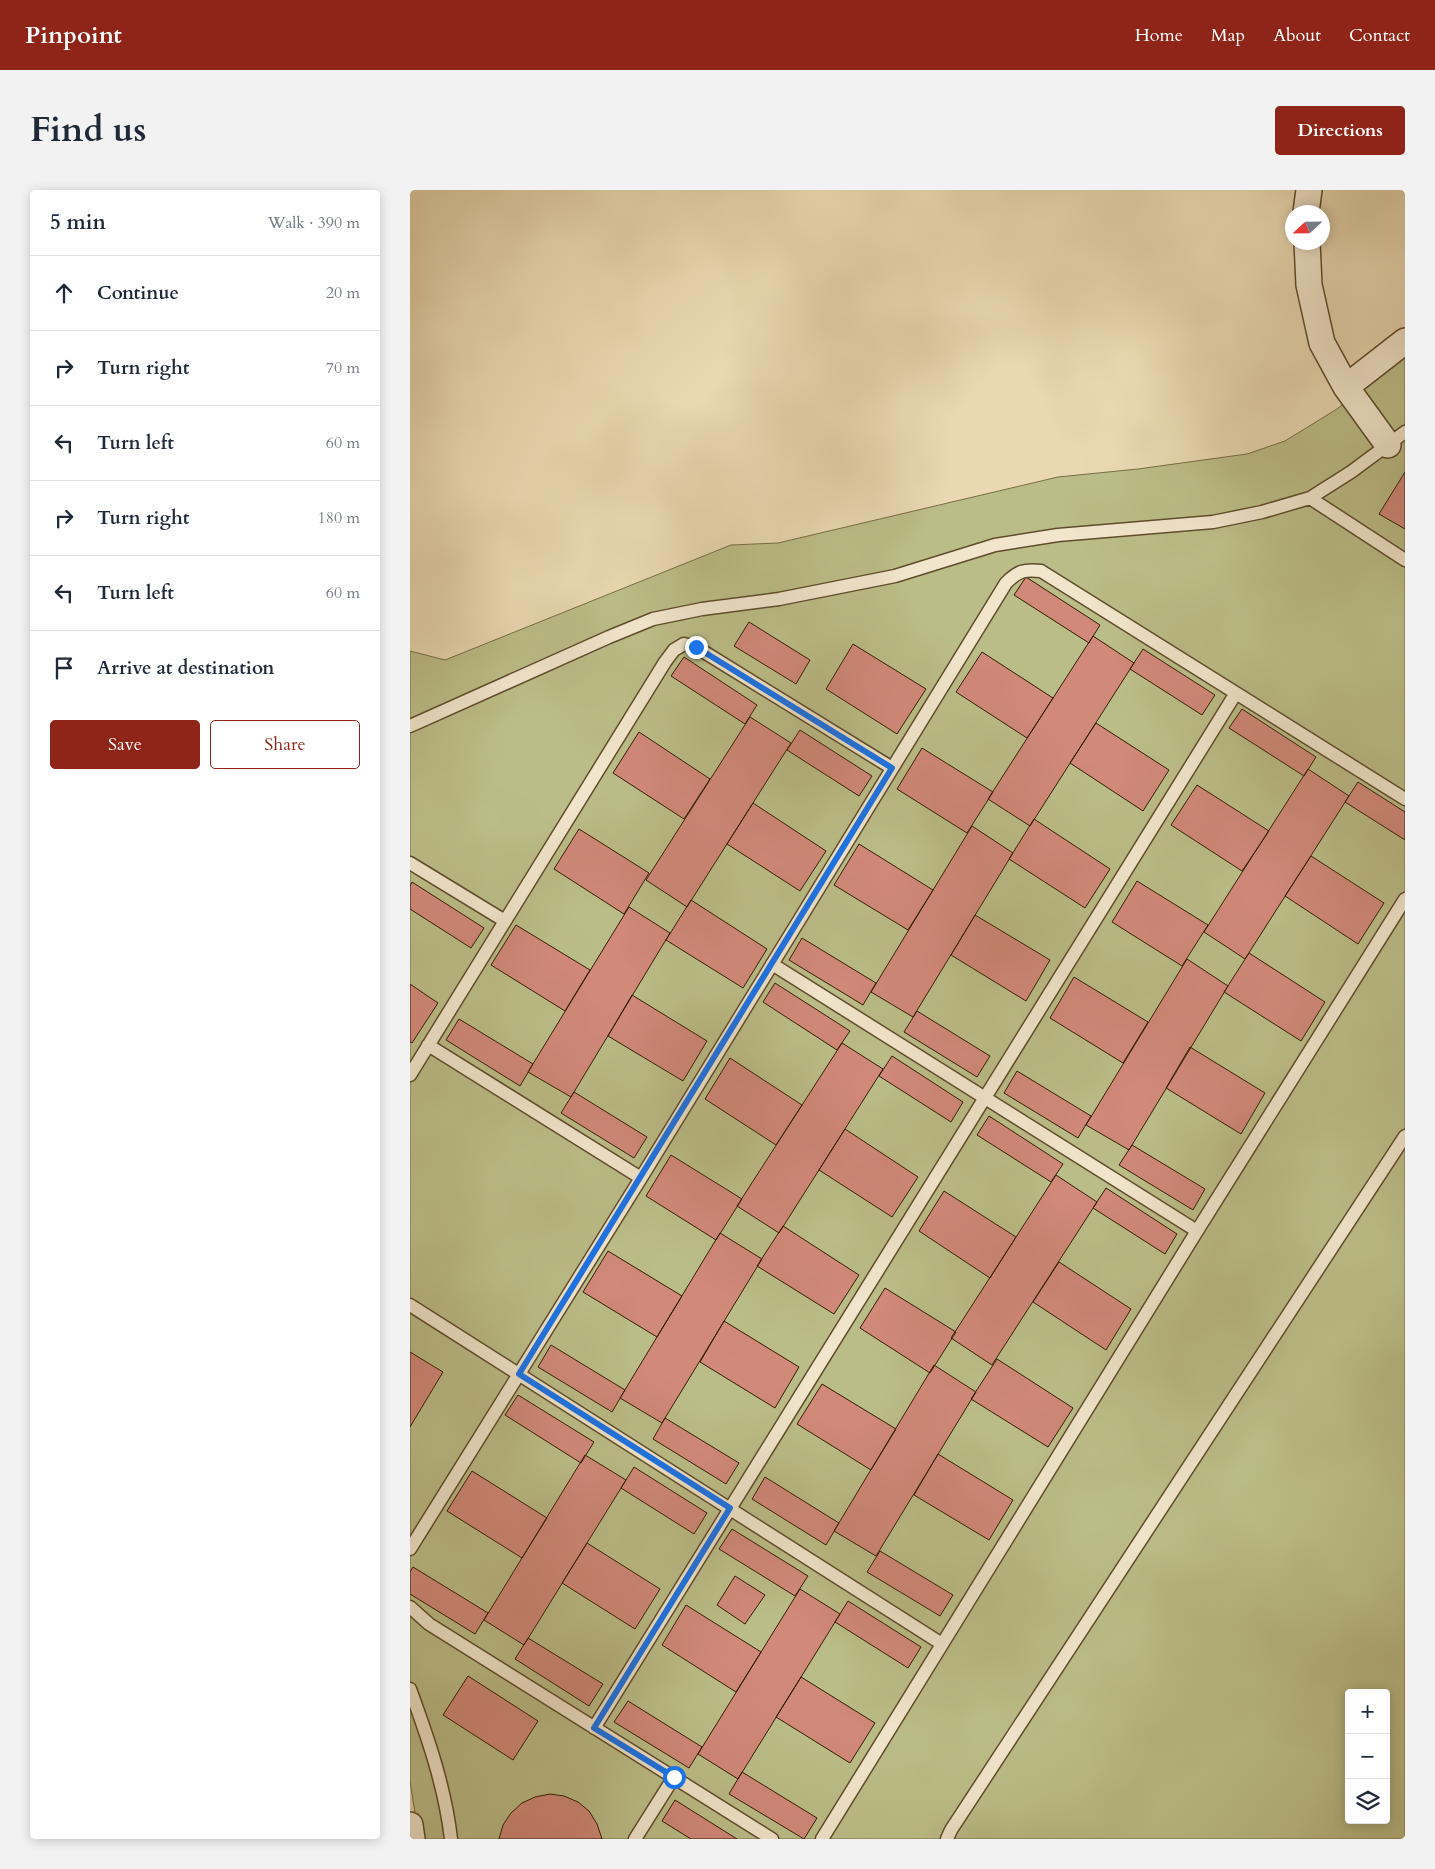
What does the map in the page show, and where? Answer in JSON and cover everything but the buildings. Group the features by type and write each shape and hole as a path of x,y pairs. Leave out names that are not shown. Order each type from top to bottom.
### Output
{"street":[{"path":"1307,205 1309,190"},
{"path":"1307,250 1309,285 1322,343 1346,387 1396,439"},
{"path":"1346,387 1405,341"},
{"path":"410,1825 412,1839"}],"lane":[{"path":"410,726 653,619 702,609 779,599 895,576 995,545 1058,535 1213,522 1262,512 1310,498 1351,472 1396,439"},
{"path":"1310,498 1405,560"},
{"path":"410,1549 641,1178 1006,583 1014,575 1027,569 1041,571 1405,800"},
{"path":"410,1075 664,662 674,650 684,644 696,647 892,768"},
{"path":"594,1728 1236,693"},
{"path":"410,863 505,921"},
{"path":"822,1839 1405,899"},
{"path":"772,964 1198,1232"},
{"path":"428,1045 641,1178"},
{"path":"947,1839 951,1830 1405,1136"},
{"path":"410,1305 942,1644"},
{"path":"410,1607 429,1624 772,1839"},
{"path":"410,1689 430,1742 448,1815 451,1839"},
{"path":"635,1839 674,1777"}],"green space":[{"path":"1405,355 1405,1839 419,1839 410,1781 410,651 445,660 731,545 778,543 1058,477 1138,469 1247,454 1285,441 1337,409"}],"route":[{"path":"674,1777 594,1728 730,1508 519,1374 892,768 696,647"}]}
